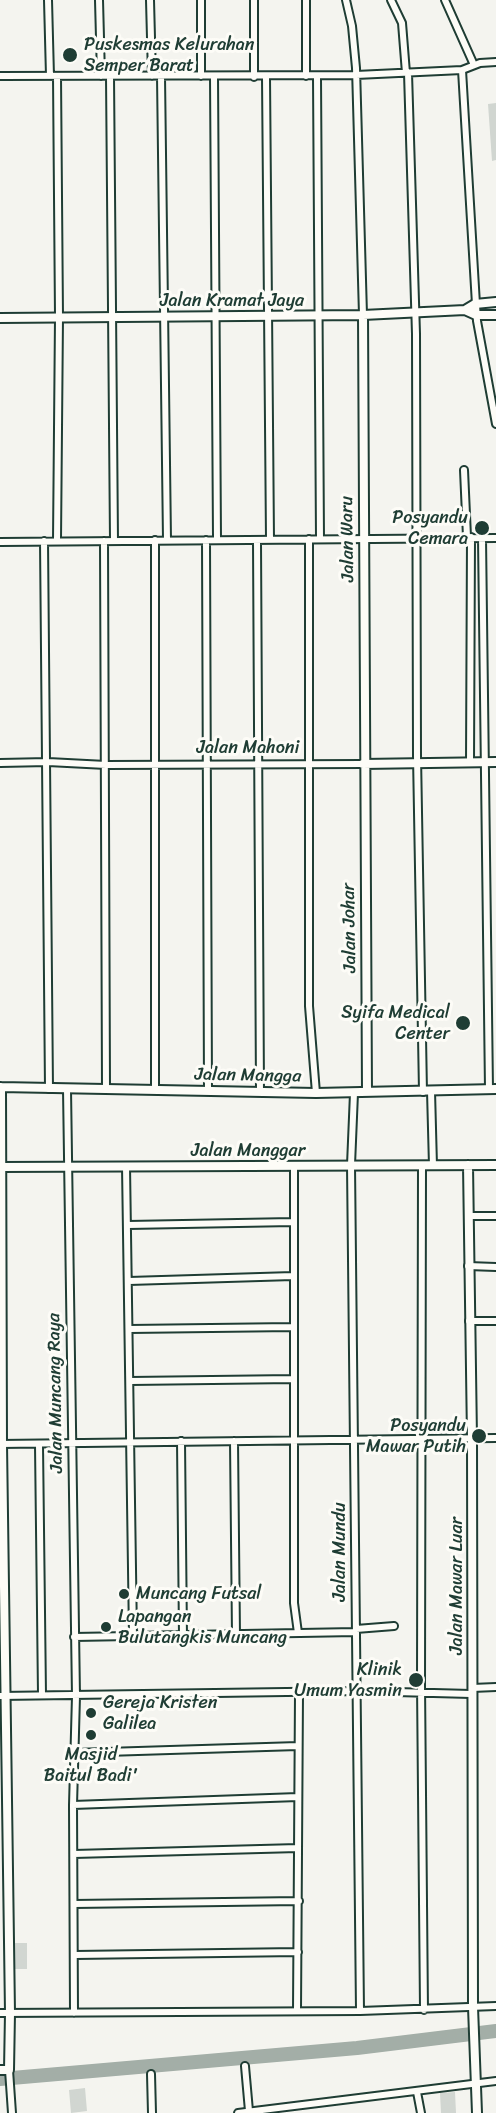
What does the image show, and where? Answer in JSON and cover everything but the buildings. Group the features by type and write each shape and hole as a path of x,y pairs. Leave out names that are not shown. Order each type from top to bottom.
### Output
{"street":[{"path":"48,0 53,76 59,317 57,540"},
{"path":"99,0 101,76"},
{"path":"150,0 152,76"},
{"path":"201,0 201,76"},
{"path":"254,0 254,76"},
{"path":"306,0 306,76"},
{"path":"346,0 352,26 356,75 363,315"},
{"path":"391,0 402,23 407,73 416,313 417,763 427,1091 433,1166"},
{"path":"444,0 474,65"},
{"path":"0,76 317,77 462,70 474,65 496,62"},
{"path":"462,70 476,315 496,424"},
{"path":"110,76 114,539"},
{"path":"161,76 167,540"},
{"path":"214,76 217,536"},
{"path":"266,77 270,540"},
{"path":"317,77 320,539"},
{"name":"Jalan Kramat Jaya","path":"0,318 363,315 465,310 475,304 496,302"},
{"name":"Jalan Kramat Jaya","path":"465,310 476,315 496,315"},
{"name":"Jalan Waru","path":"363,315 365,658 363,764"},
{"path":"464,470 469,537 470,763"},
{"path":"0,542 114,539 206,540 217,536 257,541 496,538"},
{"path":"482,538 483,763 493,1090"},
{"path":"309,539 309,1006 316,1093"},
{"path":"155,540 155,1088"},
{"path":"206,540 208,1091"},
{"path":"44,541 48,762 49,1089"},
{"path":"104,541 106,1088"},
{"path":"257,541 260,1092"},
{"name":"Jalan Mahoni","path":"0,763 48,762 106,765 259,762 363,764 496,762"},
{"name":"Jalan Johar","path":"363,764 367,1092"},
{"path":"1,1087 4,1959 10,2013 9,2071 12,2113"},
{"name":"Jalan Mangga","path":"1,1087 155,1088 316,1093 493,1090"},
{"name":"Jalan Muncang Raya","path":"67,1089 76,1696 73,1805 74,2013"},
{"name":"Jalan Mundu","path":"354,1093 351,1165 360,2011"},
{"name":"Jalan Mawar Luar","path":"468,1165 472,1438 473,2007 477,2113"},
{"name":"Jalan Manggar","path":"2,1167 496,1165"},
{"path":"126,1166 133,1636"},
{"path":"294,1166 292,1222 294,1603 298,1633"},
{"path":"422,1166 421,1694 424,2010"},
{"path":"468,1216 496,1216"},
{"path":"128,1225 292,1222"},
{"path":"468,1266 496,1267"},
{"path":"129,1281 293,1276"},
{"path":"469,1321 496,1321"},
{"path":"129,1329 293,1327"},
{"path":"130,1382 294,1379"},
{"path":"1,1444 71,1445 181,1441 496,1438"},
{"path":"181,1441 183,1637"},
{"path":"234,1441 236,1636"},
{"path":"39,1445 42,1695"},
{"path":"74,1637 236,1636 356,1631 394,1626"},
{"path":"3,1696 299,1694 358,1691 421,1694 496,1687"},
{"path":"297,2011 299,1694"},
{"path":"74,1753 298,1746"},
{"path":"73,1805 298,1797"},
{"path":"74,1854 298,1848"},
{"path":"74,1904 299,1901"},
{"path":"75,1955 298,1952"},
{"path":"0,2013 360,2011 496,2006"},
{"path":"245,2066 249,2111"},
{"path":"0,2070 9,2071"},
{"path":"151,2074 153,2113"},
{"path":"238,2113 496,2081"},
{"path":"417,2092 421,2113"}],"shaded area":[{"path":"496,103 496,160 492,161 488,104"},
{"path":"13,1943 27,1943 27,1969 13,1969"},
{"path":"85,2088 87,2111 71,2113 69,2090"},
{"path":"455,2092 456,2113 441,2113 440,2093"}],"waterway":[{"path":"0,2079 357,2048 496,2031"}],"place":[{"name":"Puskesmas Kelurahan Semper Barat","path":"70,55"},
{"name":"Posyandu Cemara","path":"482,528"},
{"name":"Syifa Medical Center","path":"463,1023"},
{"name":"Posyandu Mawar Putih","path":"479,1436"},
{"name":"Muncang Futsal","path":"124,1594"},
{"name":"Lapangan Bulutangkis Muncang","path":"106,1627"},
{"name":"Klinik Umum Yasmin","path":"416,1680"},
{"name":"Gereja Kristen Galilea","path":"91,1713"},
{"name":"Masjid Baitul Badi'","path":"91,1735"}]}
